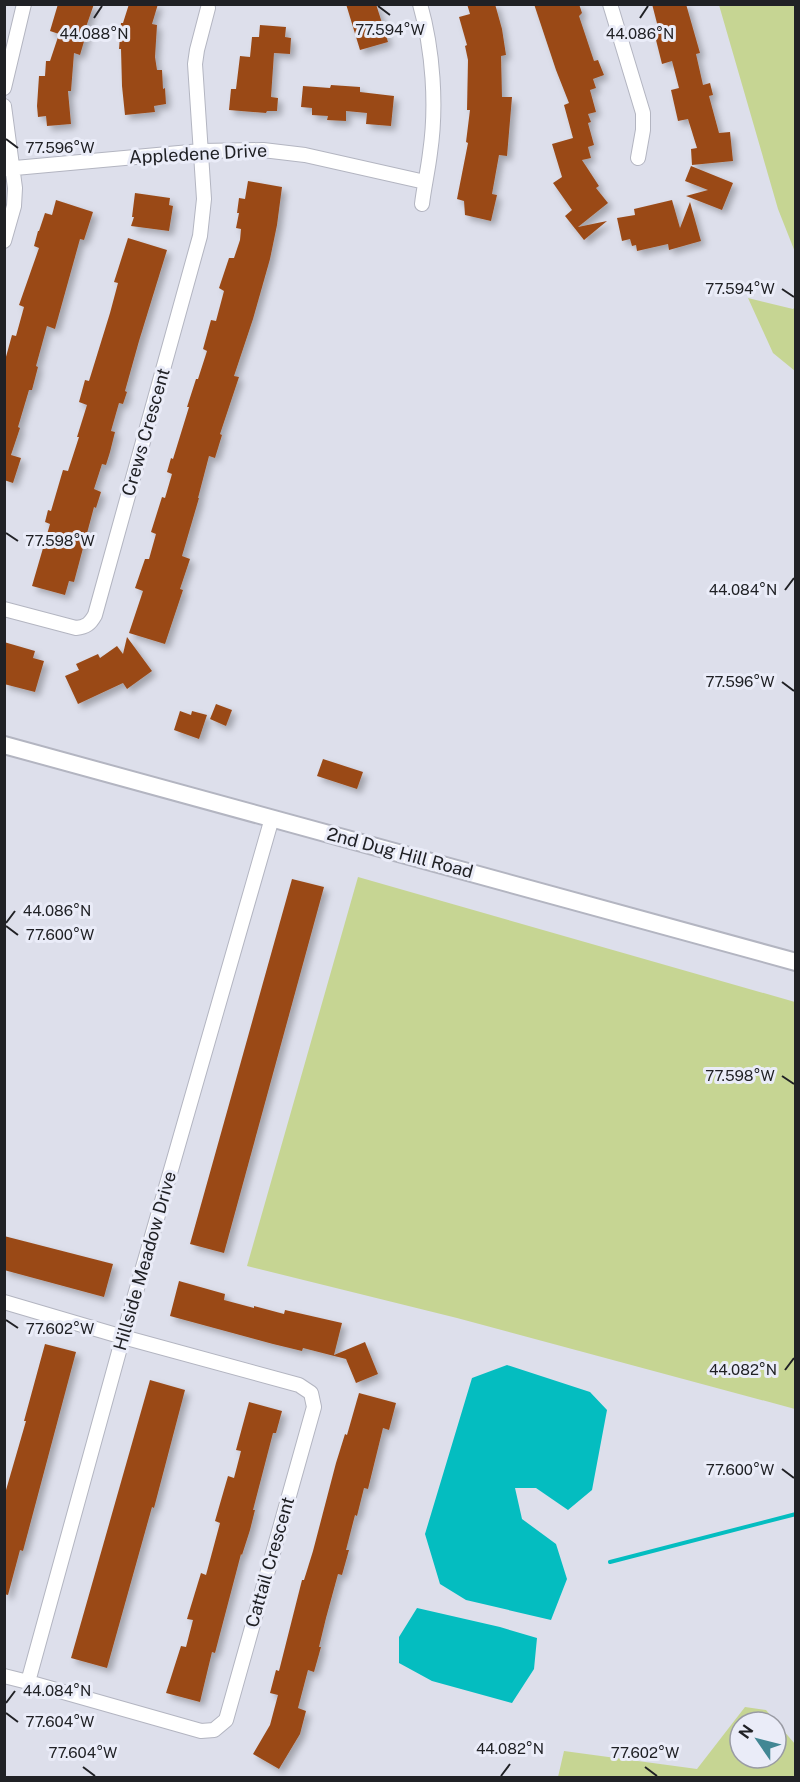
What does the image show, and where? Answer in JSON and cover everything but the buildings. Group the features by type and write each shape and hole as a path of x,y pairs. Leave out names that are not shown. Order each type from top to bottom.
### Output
{"street":[{"path":"4,88 24,4"},
{"path":"420,4 432,64 432,125 422,204"},
{"path":"610,4 643,114 643,130 638,158"},
{"name":"Crews Crescent","path":"4,609 76,628 91,623 95,615 200,236 204,199 195,64 208,8"},
{"path":"4,106 9,168 15,188 14,206 4,241"},
{"name":"Appledene Drive","path":"9,168 201,151 286,151 425,182"},
{"name":"2nd Dug Hill Road","path":"4,745 795,962"},
{"name":"Hillside Meadow Drive","path":"28,1682 123,1337 272,818"},
{"path":"4,1302 123,1337"},
{"name":"Cattail Crescent","path":"28,1682 201,1731 214,1730 226,1720 311,1418 314,1407 311,1394 299,1385 123,1337"},
{"path":"4,1676 28,1682"}],"green space":[{"path":"719,5 795,5 795,252 778,209"},
{"path":"748,298 793,309 795,307 795,371 773,353"},
{"path":"358,877 795,1002 795,1409 457,1318 247,1266"},
{"path":"745,1707 766,1710 743,1710"},
{"path":"728,1729 728,1770 788,1770 788,1736 795,1744 795,1777 558,1777 564,1751 697,1769"}],"water":[{"path":"507,1365 590,1392 607,1410 592,1490 568,1510 536,1488 515,1488 522,1519 556,1544 567,1579 551,1620 466,1600 440,1584 425,1534 472,1378"},
{"path":"417,1608 537,1638 534,1669 512,1703 432,1681 399,1663 399,1637"}],"waterway":[{"path":"610,1562 796,1514"}]}
